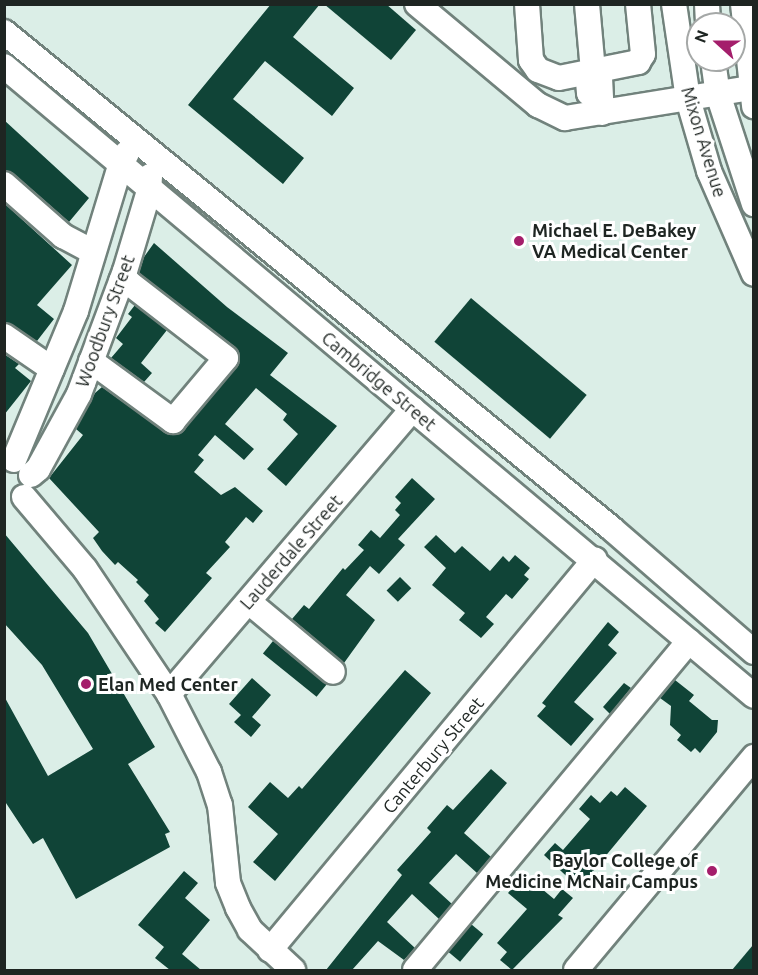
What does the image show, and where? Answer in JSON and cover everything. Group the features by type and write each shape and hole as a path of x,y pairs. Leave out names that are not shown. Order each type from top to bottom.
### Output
{"street":[{"path":"417,4 545,110 565,118 601,107 718,94 752,97 743,4"},
{"path":"527,4 530,51 538,70 560,78 641,58 638,4"},
{"path":"586,4 593,70 600,78 601,107"},
{"name":"Mixon Avenue","path":"674,4 688,99 709,171 753,274"},
{"name":"Cambridge Street","path":"4,32 142,148 612,529 753,652"},
{"name":"Cambridge Street","path":"4,66 149,191 595,559 753,696"},
{"name":"Mixon Avenue","path":"715,72 718,94 753,204"},
{"name":"Woodbury Street","path":"142,148 149,191 125,282 79,394 38,469 13,473 76,310 120,166 142,148"},
{"path":"4,184 63,236 93,252"},
{"path":"91,361 173,421 226,358 125,282"},
{"path":"4,336 52,369"},
{"name":"Lauderdale Street","path":"169,694 412,409"},
{"path":"13,473 85,569 169,694 209,772 220,805 228,883 234,899 250,930 293,970"},
{"name":"Canterbury Street","path":"270,950 595,559"},
{"path":"249,602 333,672"},
{"path":"415,970 689,641"},
{"path":"576,970 753,757"}],"building":[{"path":"271,4 320,4 293,37 354,88 332,116 265,61 233,99 304,158 283,184 188,105"},
{"path":"324,4 386,4 416,30 391,60"},
{"path":"4,120 89,198 69,222 13,173 4,170"},
{"path":"4,203 72,265 37,305 54,319 37,341 4,322"},
{"path":"154,243 227,307 288,353 270,375 337,426 286,486 267,469 298,434 283,420 287,414 256,388 225,424 254,449 244,460 215,435 198,455 204,460 194,472 221,495 235,487 263,511 253,523 246,517 225,542 230,547 206,573 212,578 165,632 155,623 159,619 144,601 149,595 136,582 138,580 118,562 115,565 102,551 93,538 99,532 49,478 83,435 76,429 95,393 102,387 165,432 178,434 240,361 235,347 139,273 144,257"},
{"path":"471,298 587,395 550,439 434,342"},
{"path":"135,305 167,330 141,363 152,373 144,382 111,358 123,344 116,338 132,317 128,314"},
{"path":"4,354 19,364 15,368 31,381 4,415"},
{"path":"412,478 435,499 398,539 405,545 379,574 370,566 346,595 375,620 344,663 292,619 304,605 309,609 343,568 345,570 364,550 358,545 371,530 380,538 400,515 395,510 401,503 395,497"},
{"name":"Elan Med Center","path":"4,533 88,633 155,747 128,764 170,832 165,834 170,847 76,899 43,838 33,844 4,800 4,696 48,776 93,749 42,665 4,623"},
{"path":"436,535 455,553 462,546 490,571 503,556 509,562 515,555 530,568 524,575 529,579 512,599 506,594 486,617 494,624 481,638 459,620 465,613 432,585 446,568 424,547"},
{"path":"400,577 411,588 398,602 387,590"},
{"path":"608,622 619,632 608,645 617,653 574,702 594,719 571,746 537,716 546,706 542,703"},
{"path":"273,641 327,684 317,697 263,653"},
{"path":"405,670 431,693 275,881 253,862 278,834 248,807 270,782 288,798 299,786 302,789"},
{"path":"252,678 271,695 252,717 261,725 251,737 234,722 241,715 229,704"},
{"path":"675,680 694,695 689,701 712,720 718,720 717,732 700,753 695,748 691,752 677,740 681,735 670,725 671,706 660,698"},
{"path":"624,683 631,688 610,714 603,707"},
{"path":"491,769 507,783 464,833 491,857 477,873 456,854 429,883 452,904 439,919 412,894 387,922 415,948 404,960 378,941 352,970 326,970 402,875 397,870 431,832 427,828 447,805 453,810"},
{"path":"625,787 647,806 579,888 544,855 555,843 563,850 590,819 579,809 591,795 600,803 611,791 617,796"},
{"path":"184,871 198,883 185,898 210,920 182,954 201,970 170,970 155,958 164,947 138,925"},
{"path":"524,874 554,899 562,889 573,898 558,915 563,918 512,970 500,960 507,952 497,943 527,909 508,893"},
{"path":"471,924 483,934 460,962 448,952"},
{"path":"753,945 753,970 732,970"}],"place":[{"name":"Michael E. DeBakey VA Medical Center","path":"519,241"},
{"name":"Elan Med Center","path":"86,684"},
{"name":"Baylor College of Medicine McNair Campus","path":"712,871"}]}
